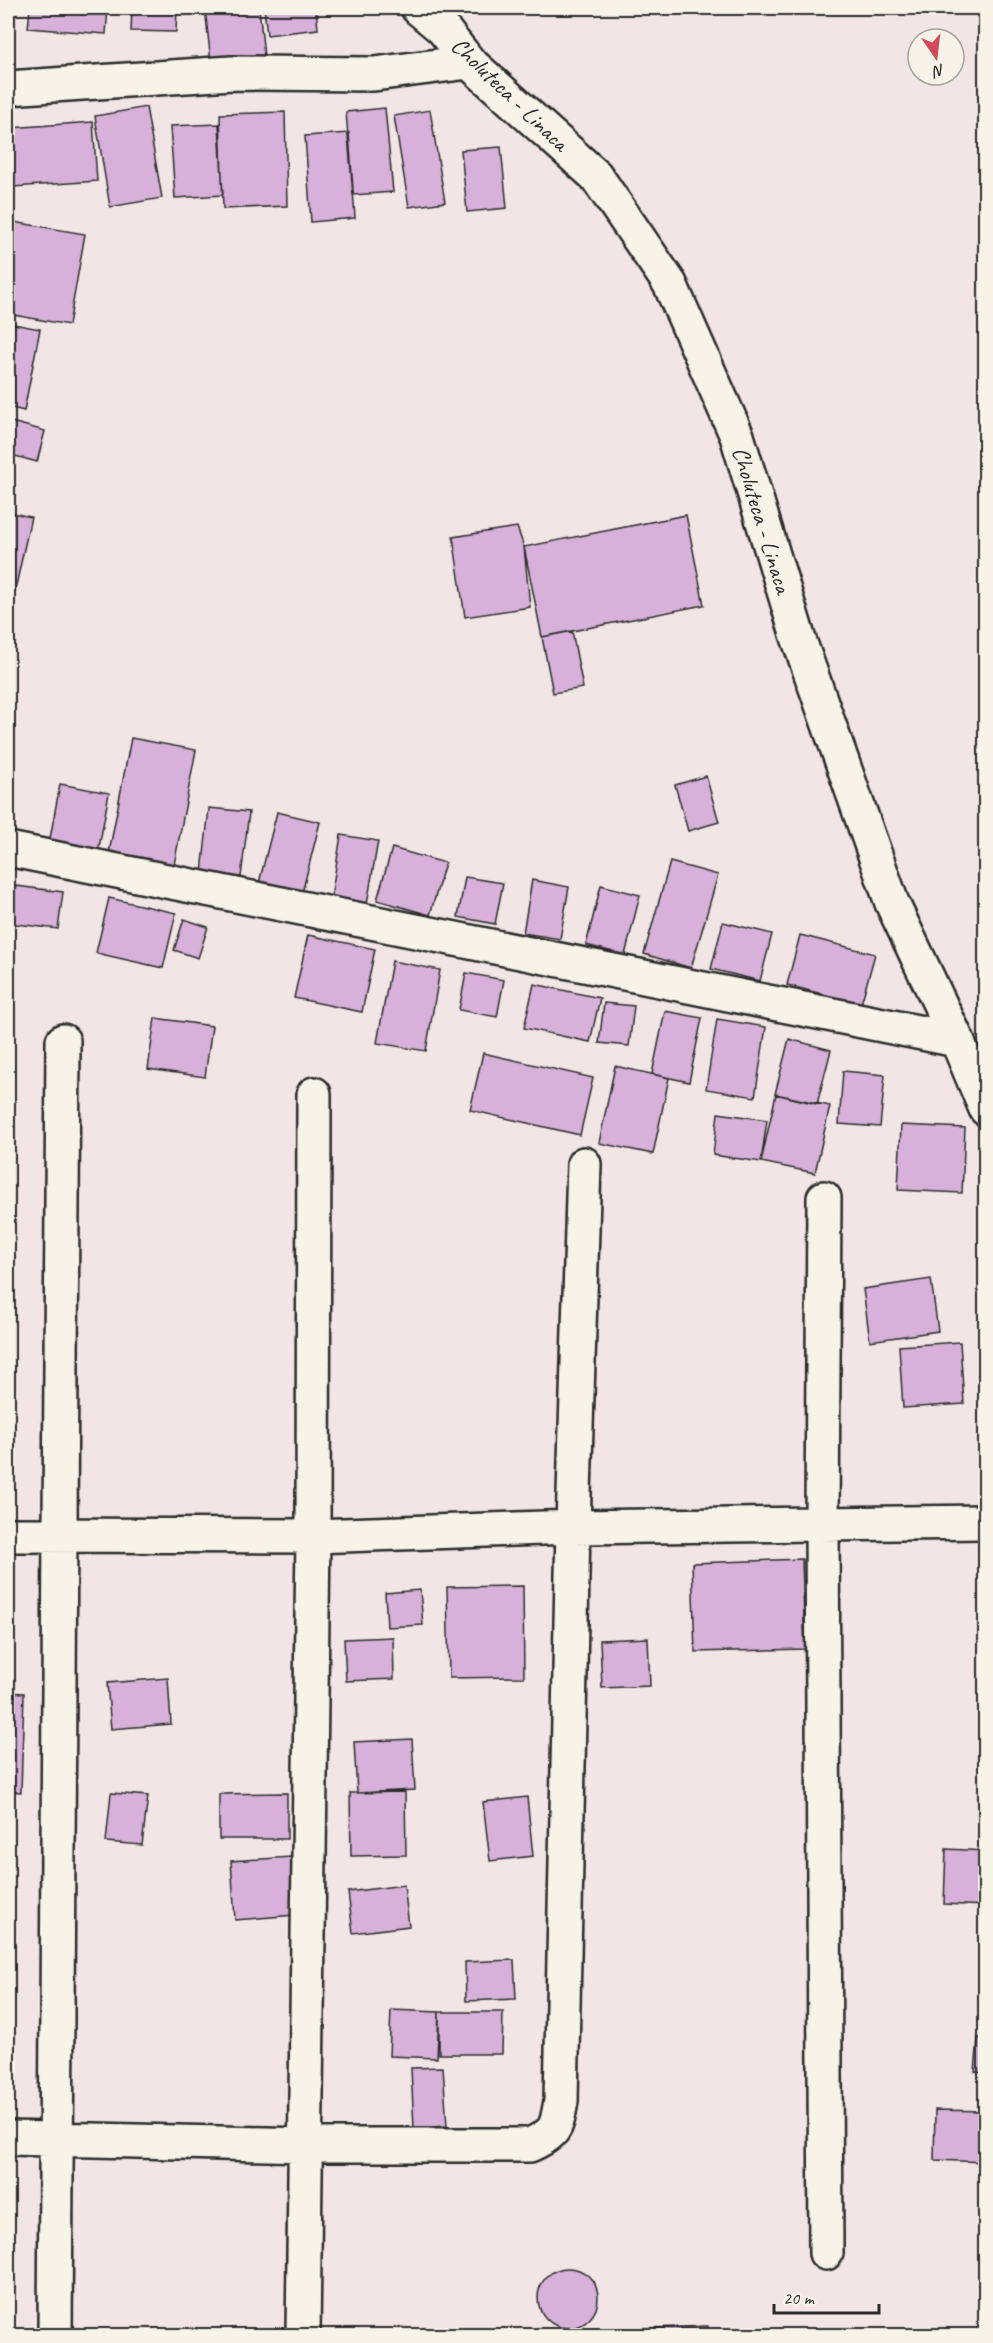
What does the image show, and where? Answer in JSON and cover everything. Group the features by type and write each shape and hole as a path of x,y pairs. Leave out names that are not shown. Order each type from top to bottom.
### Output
{"street":[{"name":"Choluteca - Linaca","path":"418,8 443,29 469,62 596,176 669,284 737,436 798,637 892,903 957,1040 986,1109"},
{"path":"8,88 231,73 374,74 469,62"},
{"path":"8,849 957,1040"},
{"path":"55,2336 63,1041"},
{"path":"303,2336 313,1536 314,1094"},
{"path":"8,2138 306,2145 530,2145 549,2136 557,2125 561,2101 573,1527 584,1164"},
{"path":"824,1198 822,1524 826,2253"},
{"path":"8,1535 313,1536 573,1527 986,1522"}],"building":[{"path":"30,8 108,8 106,34 28,28"},
{"path":"132,8 177,8 176,32 131,31"},
{"path":"205,8 259,8 264,56 211,62"},
{"path":"264,8 316,8 318,29 267,35"},
{"path":"146,107 162,198 110,207 95,116"},
{"path":"385,108 393,192 353,195 346,112"},
{"path":"430,110 445,202 409,207 394,116"},
{"path":"285,112 287,206 223,209 220,114"},
{"path":"93,122 97,181 13,187 9,128"},
{"path":"219,124 223,195 175,198 170,126"},
{"path":"349,133 355,218 311,222 305,136"},
{"path":"501,147 507,208 467,212 461,150"},
{"path":"8,221 85,234 69,325 8,314"},
{"path":"8,323 40,329 24,411 8,407"},
{"path":"8,421 45,431 37,462 8,454"},
{"path":"8,512 31,517 12,604 8,603"},
{"path":"686,515 704,605 542,637 524,547"},
{"path":"517,527 524,547 530,607 465,617 453,537"},
{"path":"572,631 583,688 553,693 542,637"},
{"path":"131,738 196,750 174,865 109,853"},
{"path":"706,776 719,822 688,831 675,785"},
{"path":"60,784 109,793 98,853 49,844"},
{"path":"209,808 249,812 241,877 202,873"},
{"path":"277,812 320,822 302,893 259,883"},
{"path":"341,835 378,841 367,904 331,898"},
{"path":"392,848 445,863 430,915 377,900"},
{"path":"670,862 718,875 691,968 644,954"},
{"path":"465,877 503,883 495,924 458,917"},
{"path":"532,880 569,887 560,939 523,933"},
{"path":"8,885 63,892 58,929 8,923"},
{"path":"601,885 640,895 625,955 586,945"},
{"path":"109,898 176,913 163,968 96,953"},
{"path":"184,919 208,927 198,958 174,950"},
{"path":"723,922 772,934 760,981 711,969"},
{"path":"308,935 375,949 362,1012 294,998"},
{"path":"800,935 875,954 861,1004 787,985"},
{"path":"392,961 440,970 426,1051 377,1043"},
{"path":"466,973 504,980 497,1017 459,1010"},
{"path":"534,984 600,998 590,1042 524,1028"},
{"path":"604,1003 634,1006 629,1046 599,1043"},
{"path":"665,1011 702,1018 689,1082 652,1074"},
{"path":"155,1018 212,1026 205,1077 148,1069"},
{"path":"717,1019 766,1027 755,1097 706,1089"},
{"path":"789,1039 831,1050 817,1104 775,1094"},
{"path":"483,1053 593,1078 580,1135 470,1110"},
{"path":"615,1066 669,1078 653,1154 599,1143"},
{"path":"843,1071 885,1075 880,1127 839,1124"},
{"path":"776,1094 830,1106 815,1173 761,1162"},
{"path":"718,1113 767,1120 761,1162 713,1155"},
{"path":"901,1125 965,1128 962,1193 898,1190"},
{"path":"931,1279 938,1331 870,1341 863,1289"},
{"path":"960,1342 964,1404 903,1408 899,1346"},
{"path":"802,1559 805,1649 695,1652 692,1563"},
{"path":"523,1586 524,1677 449,1678 447,1587"},
{"path":"420,1590 423,1625 387,1627 385,1593"},
{"path":"393,1637 394,1679 346,1681 344,1639"},
{"path":"648,1638 650,1686 602,1688 600,1640"},
{"path":"168,1678 171,1724 111,1729 107,1683"},
{"path":"8,1692 24,1693 21,1792 8,1791"},
{"path":"412,1739 415,1790 357,1793 354,1742"},
{"path":"405,1792 406,1855 351,1856 350,1793"},
{"path":"111,1793 148,1796 142,1845 106,1842"},
{"path":"287,1793 287,1839 219,1839 219,1794"},
{"path":"527,1797 533,1856 490,1861 483,1802"},
{"path":"946,1849 986,1851 986,1906 944,1904"},
{"path":"291,1857 295,1915 235,1920 231,1861"},
{"path":"404,1885 409,1926 353,1933 348,1892"},
{"path":"514,1960 516,1999 466,2001 465,1962"},
{"path":"391,2010 439,2012 437,2058 389,2056"},
{"path":"439,2012 503,2012 502,2054 439,2054"},
{"path":"978,2038 986,2038 986,2073 975,2072"},
{"path":"443,2067 447,2126 414,2128 411,2068"},
{"path":"935,2110 986,2111 986,2162 934,2160"},
{"path":"568,2268 585,2273 593,2281 598,2298 593,2315 585,2323 568,2328 551,2323 543,2315 538,2298 543,2281 551,2273"},
{"path":"708,2326 708,2336 632,2336 630,2329"}]}
